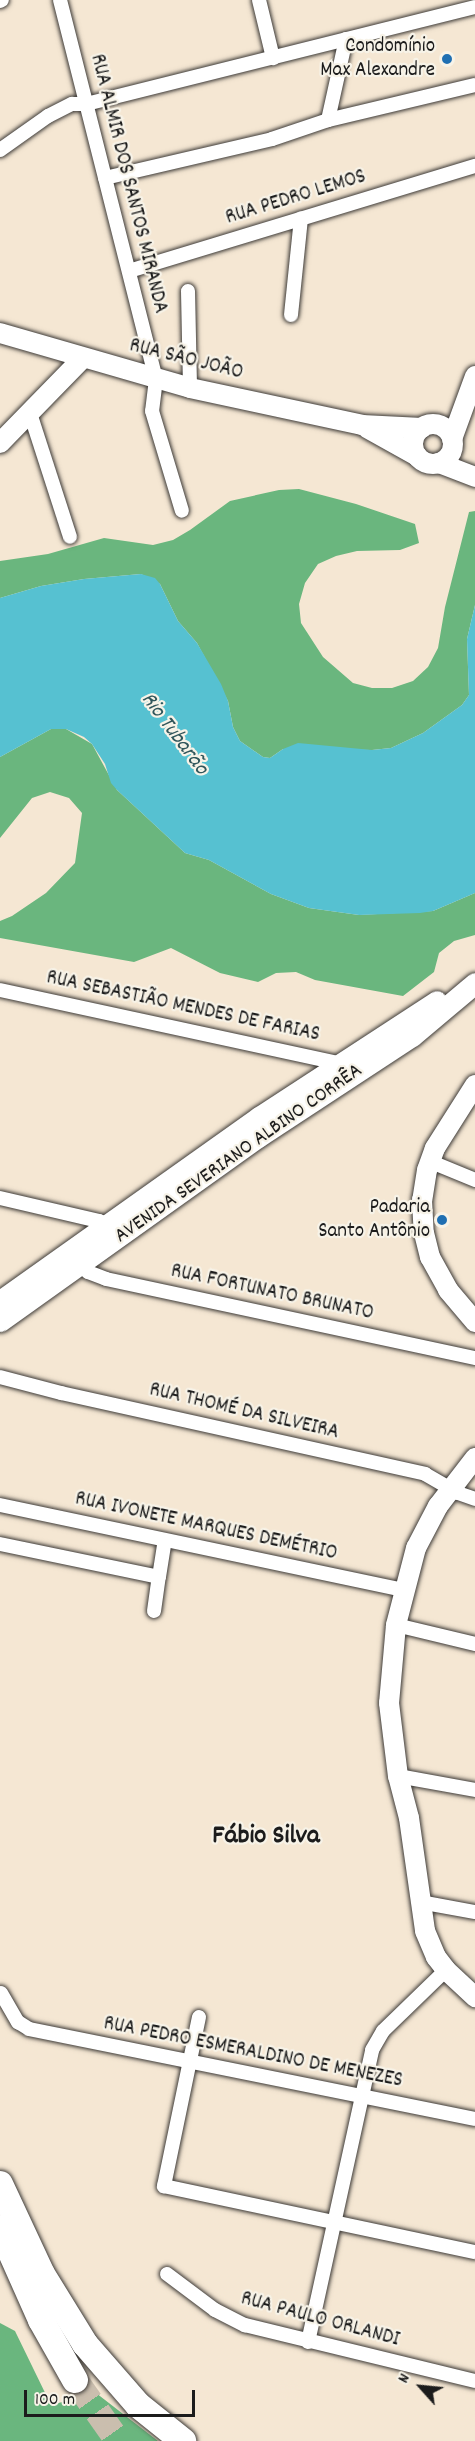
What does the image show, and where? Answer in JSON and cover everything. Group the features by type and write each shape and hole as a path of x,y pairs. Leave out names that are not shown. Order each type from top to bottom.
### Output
{"highway":[{"path":"0,2184 42,2274 85,2344 138,2405 183,2441"},
{"path":"0,2228 41,2320 75,2380"}],"main road":[{"name":"AVENIDA SEVERIANO ALBINO CORRÊA","path":"0,1301 75,1257 233,1145 347,1069 475,977"},
{"name":"AVENIDA SEVERIANO ALBINO CORRÊA","path":"347,1069 422,1029 475,983"},
{"name":"AVENIDA SEVERIANO ALBINO CORRÊA","path":"0,1321 75,1257"}],"street":[{"name":"RUA ALMIR DOS SANTOS MIRANDA","path":"60,0 156,379"},
{"path":"259,0 273,58"},
{"path":"0,150 62,107 86,104 273,58 466,6"},
{"path":"328,120 346,39"},
{"path":"105,178 272,139 328,120 475,85"},
{"name":"RUA PEDRO LEMOS","path":"129,271 475,166"},
{"path":"291,315 301,219"},
{"path":"188,291 190,388"},
{"name":"RUA SÃO JOÃO","path":"0,333 190,388 362,425 426,426"},
{"path":"0,443 83,358"},
{"path":"156,379 152,411 182,511"},
{"path":"472,385 414,438 417,456 427,463 439,463 474,476"},
{"path":"439,463 448,456 472,385"},
{"path":"30,413 70,537"},
{"name":"RUA SÃO JOÃO","path":"362,425 417,456"},
{"path":"426,426 441,426 474,476"},
{"name":"RUA SEBASTIÃO MENDES DE FARIAS","path":"0,990 347,1069"},
{"path":"475,1085 445,1129 429,1161 422,1200 424,1233 430,1257 448,1290 475,1322"},
{"path":"429,1161 475,1180"},
{"path":"0,1198 113,1230"},
{"name":"RUA FORTUNATO BRUNATO","path":"75,1257 88,1272 106,1279 475,1358"},
{"name":"RUA THOMÉ DA SILVEIRA","path":"0,1377 61,1393 425,1474 475,1499"},
{"path":"475,1458 451,1488 423,1531 404,1590 396,1625 389,1703 398,1776 410,1818 420,1902 430,1946 446,1970 475,1997"},
{"name":"RUA IVONETE MARQUES DEMÉTRIO","path":"0,1505 404,1590"},
{"path":"154,1611 165,1540"},
{"path":"0,1544 159,1577"},
{"path":"396,1625 475,1644"},
{"path":"398,1776 475,1790"},
{"path":"420,1902 475,1912"},
{"path":"308,2342 376,2040 446,1970"},
{"name":"RUA PEDRO ESMERALDINO DE MENEZES","path":"1,1993 14,2016 23,2026 475,2119"},
{"path":"199,2017 164,2186 475,2252"},
{"name":"RUA PAULO ORLANDI","path":"166,2274 229,2318 265,2331 475,2380"}],"green space":[{"path":"299,489 356,504 415,524 419,543 400,550 357,551 336,556 318,564 305,583 299,604 301,623 323,657 353,683 372,688 392,688 413,681 428,667 438,648 445,607 469,512 475,511 475,605 467,639 469,695 462,705 423,733 391,748 372,750 283,749 270,758 263,757 240,741 233,727 228,701 197,643 178,621 160,584 141,574 84,579 41,586 0,598 0,561 48,554 104,538 153,545 173,540 230,501 279,490"},
{"path":"51,729 66,729 92,744 117,790 185,853 209,860 271,894 309,908 359,915 433,911 475,893 475,935 454,941 439,953 434,972 403,996 315,980 296,972 276,973 258,982 220,973 171,948 134,962 0,938 0,921 12,916 46,893 75,863 82,813 69,798 50,792 32,798 0,838 0,757"},
{"path":"0,2323 15,2331 51,2405 96,2393 158,2441 0,2441"}],"water":[{"name":"Rio Tubarão","path":"141,574 155,578 160,584 178,621 197,643 221,684 228,701 233,727 240,741 263,757 270,758 298,743 372,750 391,748 423,733 462,705 469,695 467,639 475,605 475,893 433,911 420,913 359,915 309,908 271,894 209,860 185,853 117,790 111,783 105,764 92,744 84,737 66,729 51,729 0,757 0,598 41,586 84,579"}],"tunnel":[{"path":"75,2380 118,2441"}],"place":[{"name":"Condomínio Max Alexandre","path":"447,59"},
{"name":"Padaria Santo Antônio","path":"442,1220"}],"district":[{"name":"Fábio Silva","path":"266,1837"}]}
